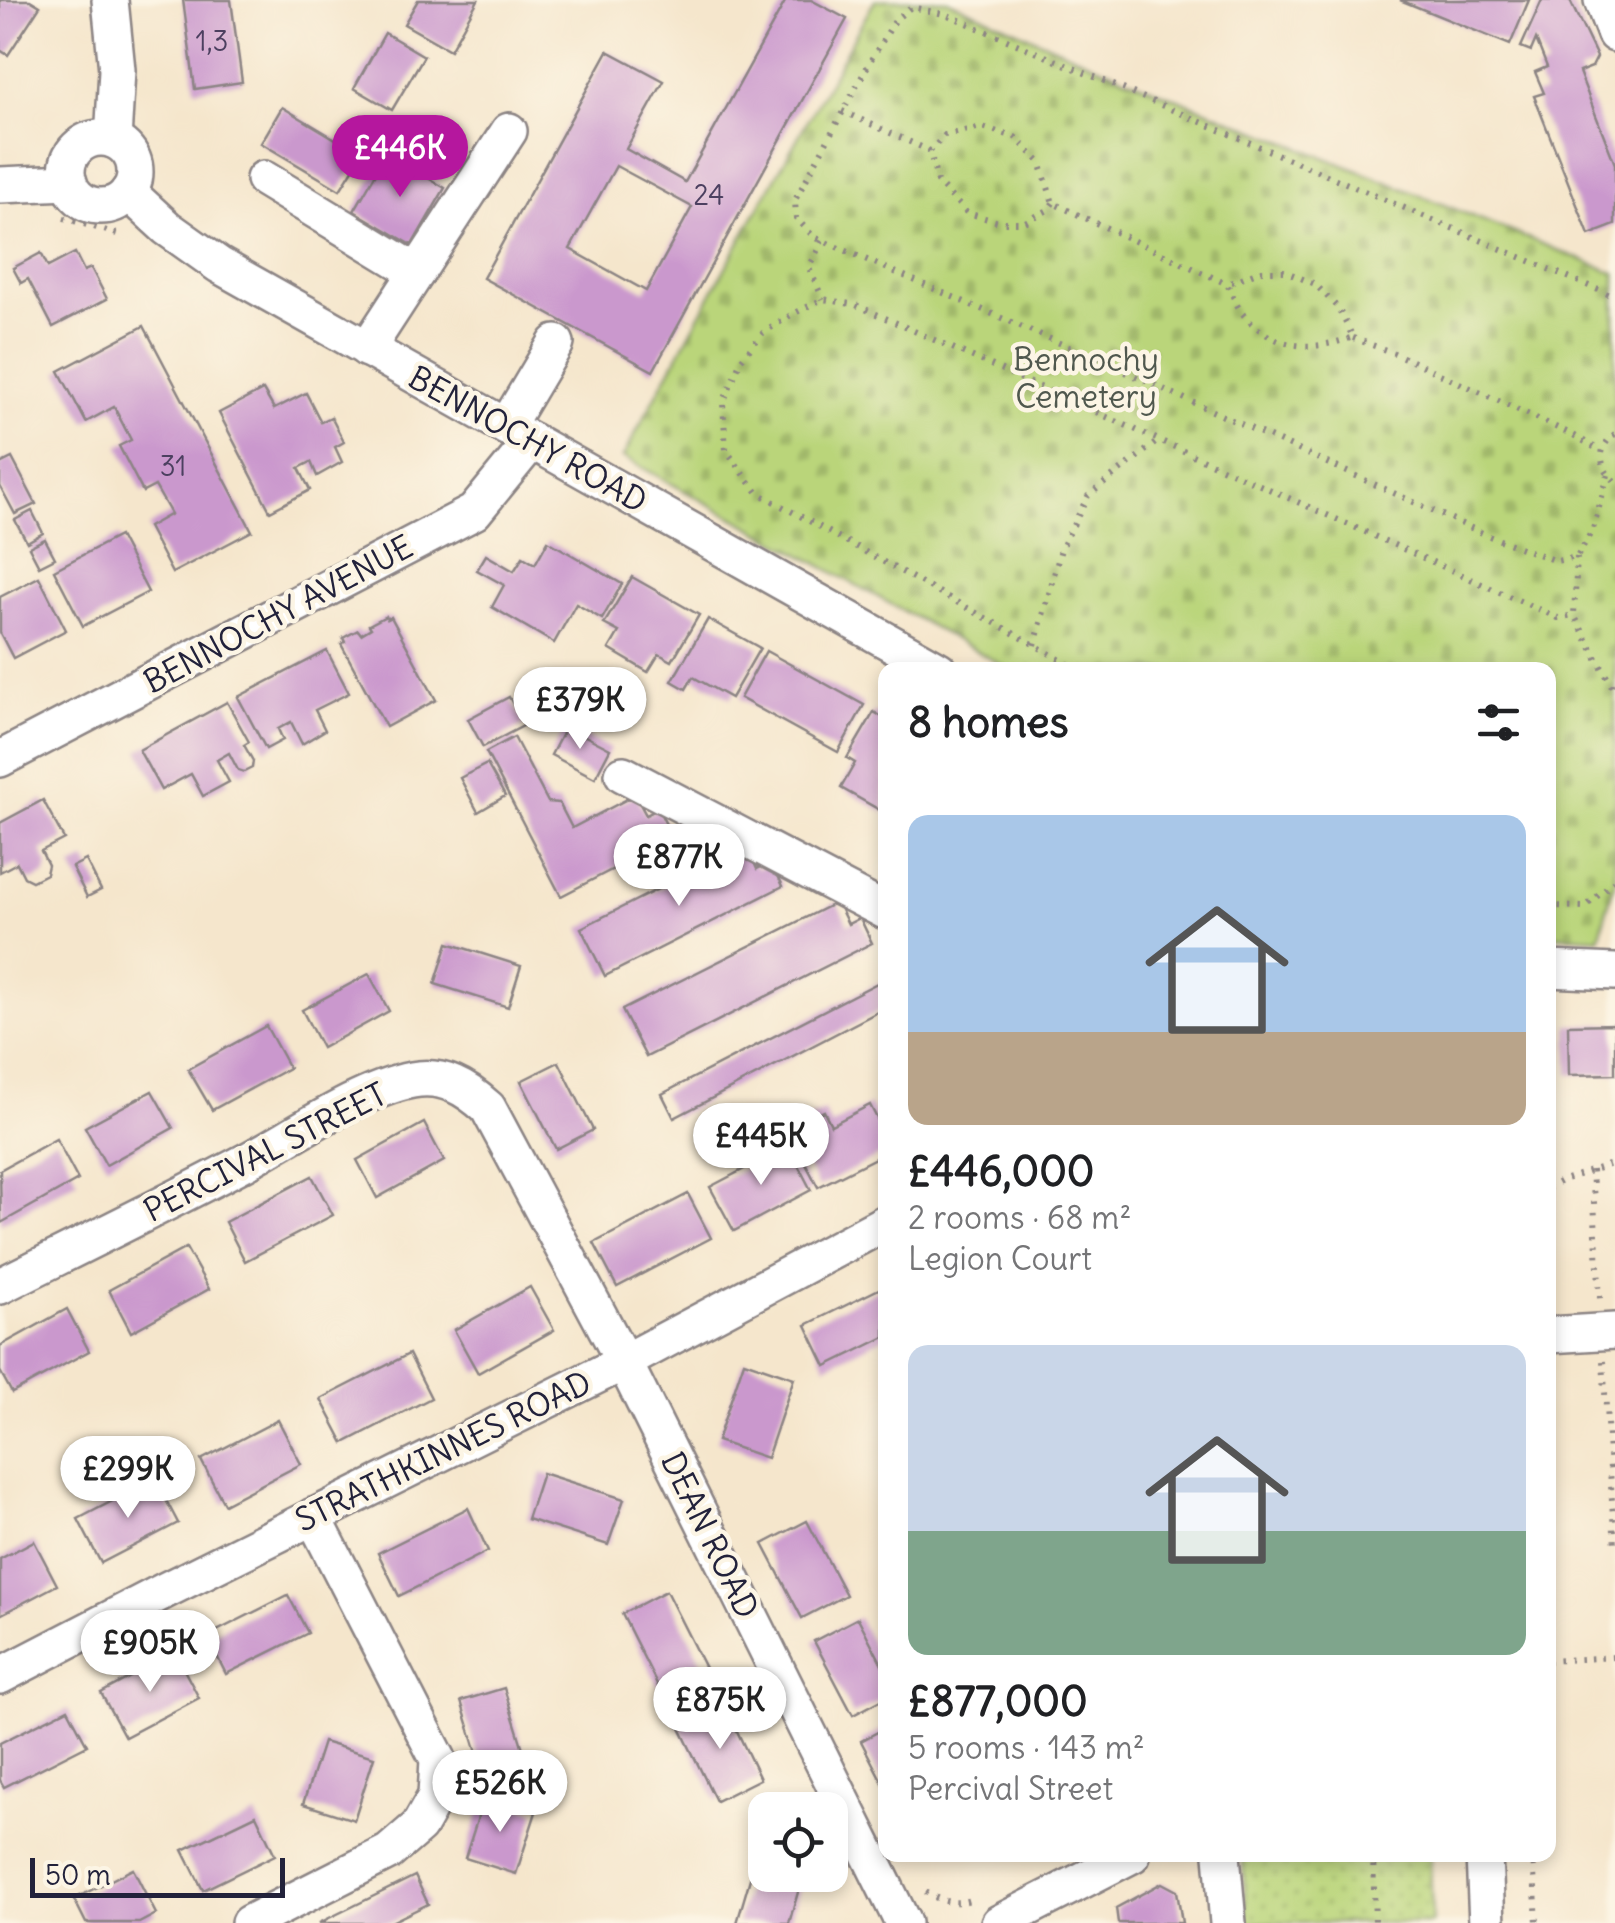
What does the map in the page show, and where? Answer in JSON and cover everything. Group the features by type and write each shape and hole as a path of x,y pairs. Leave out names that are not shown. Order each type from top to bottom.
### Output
{"street":[{"path":"110,0 117,70 113,140"},
{"path":"1602,0 1615,34"},
{"path":"367,348 509,131"},
{"path":"92,140 113,140 122,145 134,162 133,183 128,192 111,204 90,204 69,182 74,151 92,140"},
{"path":"264,179 417,272"},
{"path":"0,185 69,182"},
{"name":"BENNOCHY ROAD","path":"128,192 167,228 219,265 926,662"},
{"name":"BENNOCHY AVENUE","path":"0,759 474,512 519,434 556,343"},
{"path":"623,774 878,907"},
{"path":"1556,969 1615,972"},
{"name":"PERCIVAL STREET","path":"0,1286 374,1091 415,1079 446,1080 471,1092 488,1108 624,1362"},
{"name":"STRATHKINNES ROAD","path":"0,1676 624,1362 878,1228"},
{"path":"1556,1335 1615,1331"},
{"name":"DEAN ROAD","path":"624,1362 902,1923"},
{"path":"249,1923 390,1852 419,1826 436,1796 438,1759 313,1516"},
{"path":"990,1909 1114,1862"},
{"path":"1223,1862 1228,1923"},
{"path":"1484,1862 1487,1923"}],"path":[{"path":"1576,557 1556,561 1489,536 1100,360 814,237 796,218 795,200 896,19 911,6 948,15 1615,297"},
{"path":"842,111 930,151"},
{"path":"930,151 945,135 982,127 1015,137 1040,162 1054,203 1228,284 1241,312 1265,334 1298,347 1328,346 1353,338 1394,353 1602,452"},
{"path":"930,151 937,182 967,213 999,222 1025,222 1054,203"},
{"path":"49,214 128,237"},
{"path":"822,240 810,268 823,299"},
{"path":"1228,284 1259,271 1284,271 1314,284 1338,308 1353,338"},
{"path":"1065,662 758,493 726,450 723,403 741,360 763,333 823,299 856,306 1558,618 1574,614"},
{"path":"1615,434 1604,444 1602,452 1603,468 1612,478 1593,529 1576,557 1574,614 1615,692"},
{"path":"1035,644 1061,549 1088,496 1158,441"},
{"path":"1556,906 1586,907 1615,882"},
{"path":"1556,1184 1615,1163"},
{"path":"1556,1661 1615,1657"},
{"path":"1373,1862 1375,1923"},
{"path":"1533,1862 1537,1923"},
{"path":"920,1888 952,1903 966,1902 990,1909"}],"green space":[{"name":"Bennochy Cemetery","path":"875,0 947,0 1128,79 1615,273 1615,880 1599,938 1556,935 1556,662 996,662 623,457"},
{"path":"1243,1862 1430,1862 1432,1923 1247,1923"}],"building":[{"path":"0,0 30,0 40,6 8,55 0,50"},
{"path":"183,0 231,0 242,82 195,89"},
{"path":"418,0 478,0 450,50 404,24"},
{"path":"786,0 811,0 847,19 653,371 483,278 608,51 664,81 626,149 685,182","holes":["616,166 692,207 646,291 570,249"]},
{"path":"1400,0 1529,0 1510,45"},
{"path":"1542,0 1570,1 1597,57 1592,67 1579,72 1615,164 1615,225 1589,235 1534,96 1544,93 1535,72 1547,67 1536,39 1531,51 1521,47"},
{"path":"385,33 424,56 392,110 354,88"},
{"path":"282,107 362,155 340,190 261,143"},
{"path":"387,154 445,188 412,245 354,211"},
{"path":"41,253 48,267 75,253 84,271 91,268 107,299 53,327 28,279 21,283 13,268"},
{"path":"144,326 252,531 172,573 148,527 171,514 155,486 143,492 119,446 131,440 114,407 86,422 59,371"},
{"path":"263,390 274,409 306,393 321,422 331,417 344,442 335,447 342,462 317,476 311,462 299,468 310,490 270,511 219,413"},
{"path":"12,458 36,504 15,514 0,486 0,464"},
{"path":"32,511 43,533 27,542 15,520"},
{"path":"119,536 148,592 83,626 54,570"},
{"path":"45,539 55,558 39,566 29,547"},
{"path":"548,541 622,584 602,619 576,604 554,643 492,607 504,585 477,570 486,555 514,571 523,557 535,564"},
{"path":"39,577 66,630 13,658 0,633 0,597"},
{"path":"632,577 699,615 672,661 659,654 648,672 609,649 619,632 604,624"},
{"path":"386,616 391,617 436,700 386,727 341,644 345,642 343,638 358,630 361,634"},
{"path":"708,619 760,648 731,698 693,677 686,689 672,681"},
{"path":"327,651 349,693 315,710 325,730 302,744 291,722 278,729 283,740 266,749 238,697"},
{"path":"766,651 864,705 838,752 740,698"},
{"path":"509,697 525,725 483,747 468,719"},
{"path":"227,702 249,742 244,745 253,761 252,768 238,770 229,753 217,760 229,782 203,796 191,774 161,790 139,750"},
{"path":"874,712 878,715 878,809 841,788 855,763 847,758"},
{"path":"566,726 610,749 595,778 551,755"},
{"path":"514,737 548,802 559,803 572,828 635,795 646,815 658,809 673,838 561,896 486,752"},
{"path":"487,764 505,796 478,812 460,778"},
{"path":"43,800 64,839 41,851 48,865 46,874 32,881 24,877 17,863 0,872 0,823"},
{"path":"746,845 757,869 771,862 783,886 605,976 581,928"},
{"path":"86,860 101,890 87,897 72,867"},
{"path":"837,902 848,924 860,918 872,943 646,1057 622,1010"},
{"path":"448,943 521,966 508,1007 435,984"},
{"path":"369,974 389,1011 322,1048 302,1010"},
{"path":"878,983 878,1012 674,1118 662,1094"},
{"path":"1615,1024 1615,1074 1569,1075 1568,1025"},
{"path":"266,1026 289,1068 212,1110 188,1069"},
{"path":"559,1062 593,1130 556,1149 521,1081"},
{"path":"152,1091 173,1128 106,1165 85,1127"},
{"path":"870,1105 878,1120 878,1157 818,1187 795,1143 799,1141 792,1127 824,1111 831,1125"},
{"path":"424,1123 444,1161 377,1198 357,1160"},
{"path":"56,1139 78,1180 1,1223 0,1170"},
{"path":"788,1146 811,1190 734,1231 710,1187"},
{"path":"312,1176 333,1215 245,1261 225,1222"},
{"path":"688,1194 711,1238 617,1287 594,1243"},
{"path":"186,1248 209,1289 131,1332 109,1290"},
{"path":"530,1287 554,1330 478,1373 454,1330"},
{"path":"878,1289 878,1340 826,1366 806,1325"},
{"path":"67,1309 89,1351 12,1393 0,1371 0,1346"},
{"path":"409,1354 431,1398 344,1443 321,1399"},
{"path":"744,1361 794,1378 767,1458 717,1441"},
{"path":"278,1420 301,1464 224,1504 201,1460"},
{"path":"542,1473 624,1499 608,1545 527,1519"},
{"path":"155,1479 178,1523 101,1563 78,1519"},
{"path":"468,1508 488,1551 399,1596 378,1553"},
{"path":"807,1521 846,1595 802,1618 763,1544"},
{"path":"34,1541 57,1585 0,1615 0,1559"},
{"path":"666,1591 710,1678 665,1700 622,1614"},
{"path":"288,1595 308,1633 226,1674 207,1636"},
{"path":"858,1618 878,1657 878,1702 853,1715 814,1641"},
{"path":"175,1653 199,1698 125,1737 101,1693"},
{"path":"504,1688 527,1762 484,1775 461,1701"},
{"path":"724,1704 760,1779 716,1801 679,1726"},
{"path":"68,1709 87,1745 4,1787 0,1780 0,1743"},
{"path":"878,1732 878,1774 861,1741"},
{"path":"323,1742 374,1757 354,1820 303,1804"},
{"path":"485,1795 536,1812 516,1874 465,1858"},
{"path":"256,1815 275,1855 203,1890 183,1850"},
{"path":"133,1869 156,1914 139,1923 86,1923 74,1899"},
{"path":"415,1876 428,1904 389,1923 319,1923"},
{"path":"1162,1883 1177,1891 1182,1923 1118,1923 1116,1908"},
{"path":"748,1885 748,1892 798,1892 789,1923 737,1923"}]}
